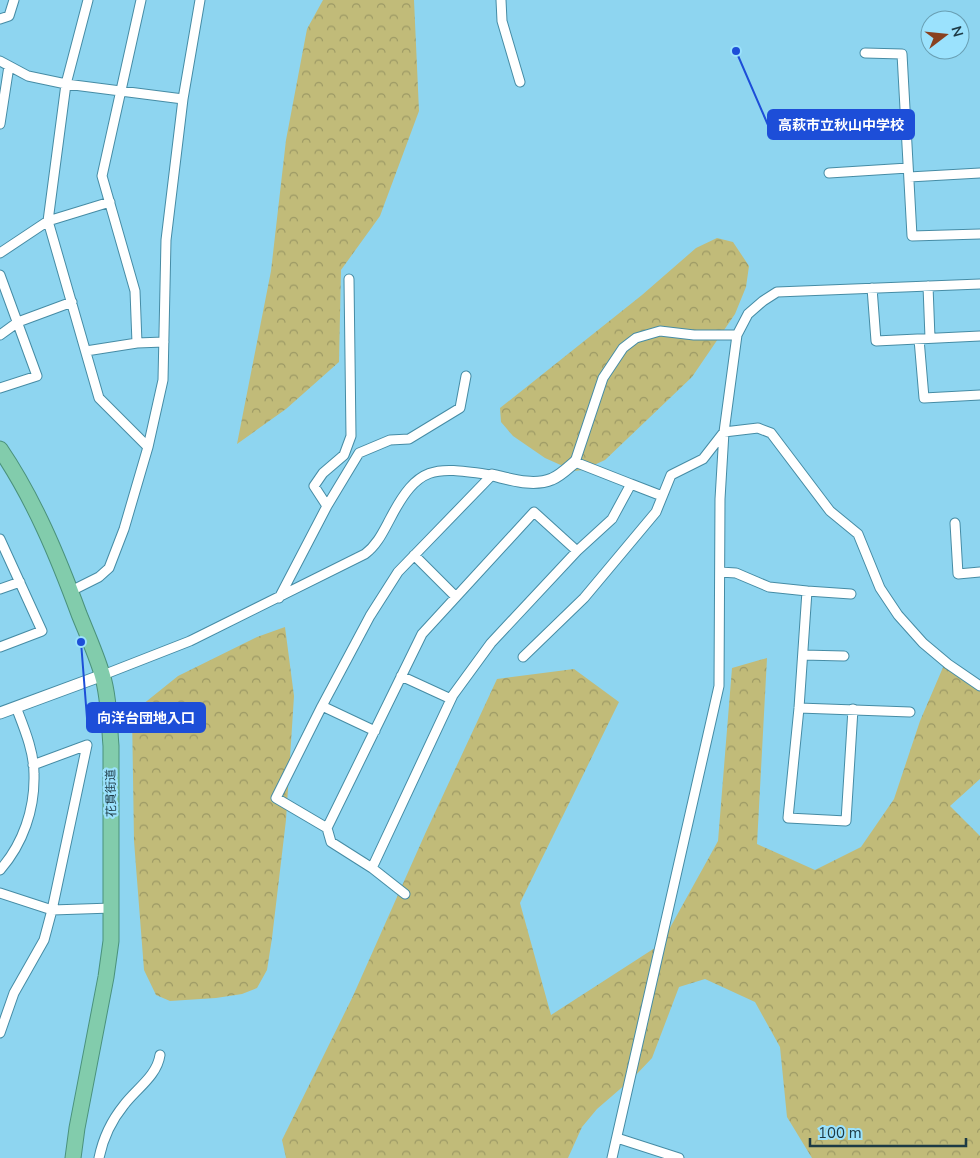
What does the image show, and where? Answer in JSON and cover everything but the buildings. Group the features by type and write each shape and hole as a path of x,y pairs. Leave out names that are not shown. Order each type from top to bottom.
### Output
{"highway":[{"name":"花貫街道","path":"0,449 31,502 71,591 103,675 107,696 111,746 111,941 106,977 77,1128 74,1158"}],"street":[{"path":"0,19 9,16 14,0"},
{"path":"88,0 66,84 48,220 100,398 148,447"},
{"path":"137,343 135,291 102,176 141,0"},
{"path":"71,591 99,578 109,568 124,529 148,447 163,380 166,240 183,99 200,0"},
{"path":"501,0 502,21 520,82"},
{"path":"865,52 902,54 912,236 980,234"},
{"path":"0,60 28,76 66,84 183,99"},
{"path":"0,124 9,66"},
{"path":"829,172 980,174"},
{"path":"0,253 48,220 110,202"},
{"path":"0,275 37,376 0,388"},
{"path":"327,506 314,486 323,473 344,455 351,436 349,279"},
{"path":"612,1158 719,686 720,499 724,432 737,335 748,314 763,301 778,292 980,284"},
{"path":"928,286 930,338"},
{"path":"872,288 876,341 980,336"},
{"path":"0,335 18,322 72,302"},
{"path":"0,713 190,641 356,558 372,548 382,535 400,498 421,477 436,471 451,470 528,482 552,480 574,462 603,378 623,348 636,338 660,331 694,335 737,335"},
{"path":"919,339 924,398 980,395"},
{"path":"86,350 137,343 164,342"},
{"path":"279,598 327,506 359,453 390,440 409,439 460,408 466,376"},
{"path":"524,657 584,598 656,512 671,475 704,459 724,432 758,428 771,433 830,511 858,534 880,588 898,615 923,643 948,664 980,686"},
{"path":"574,462 662,496"},
{"path":"327,828 276,798 370,616 398,572 492,475"},
{"path":"372,868 452,699 491,643 577,551 612,519 631,484"},
{"path":"405,894 372,868 331,842 327,828 422,634 534,512 577,551"},
{"path":"955,523 958,574 980,572"},
{"path":"0,540 42,631 0,647"},
{"path":"414,555 456,597"},
{"path":"720,572 736,573 769,587 851,594"},
{"path":"0,590 20,582"},
{"path":"807,591 799,708 788,818 846,821 854,709"},
{"path":"802,655 844,656"},
{"path":"401,676 452,699"},
{"path":"322,706 375,731"},
{"path":"0,870 9,860 22,837 29,816 33,787 34,773 27,736 16,707"},
{"path":"799,708 910,712"},
{"path":"0,1033 14,993 44,940 87,745 33,765"},
{"path":"0,893 52,910 112,908"},
{"path":"99,1158 102,1144 111,1122 124,1104 152,1074 160,1055"},
{"path":"617,1138 680,1158"}],"green space":[{"path":"323,0 414,0 419,111 380,216 341,270 339,362 286,409 237,444 271,271 286,140 307,29"},
{"path":"717,238 733,242 749,266 746,287 735,314 692,377 605,460 583,470 574,471 545,458 513,436 501,422 500,408 642,295 696,248"},
{"path":"285,627 294,696 286,820 267,970 257,988 242,994 170,1001 156,995 144,970 134,841 132,713 178,676 257,637"},
{"path":"767,658 757,844 815,870 861,847 894,799 920,721 944,665 980,687 980,779 950,806 980,836 980,1158 812,1158 787,1117 780,1047 755,1002 705,979 679,987 652,1058 634,1077 597,1109 582,1127 568,1158 286,1158 282,1140 353,996 497,679 574,669 619,702 520,903 551,1015 661,944 718,841 732,668"}],"place":[{"name":"高萩市立秋山中学校","path":"736,51"},
{"name":"向洋台団地入口","path":"81,642"}]}
